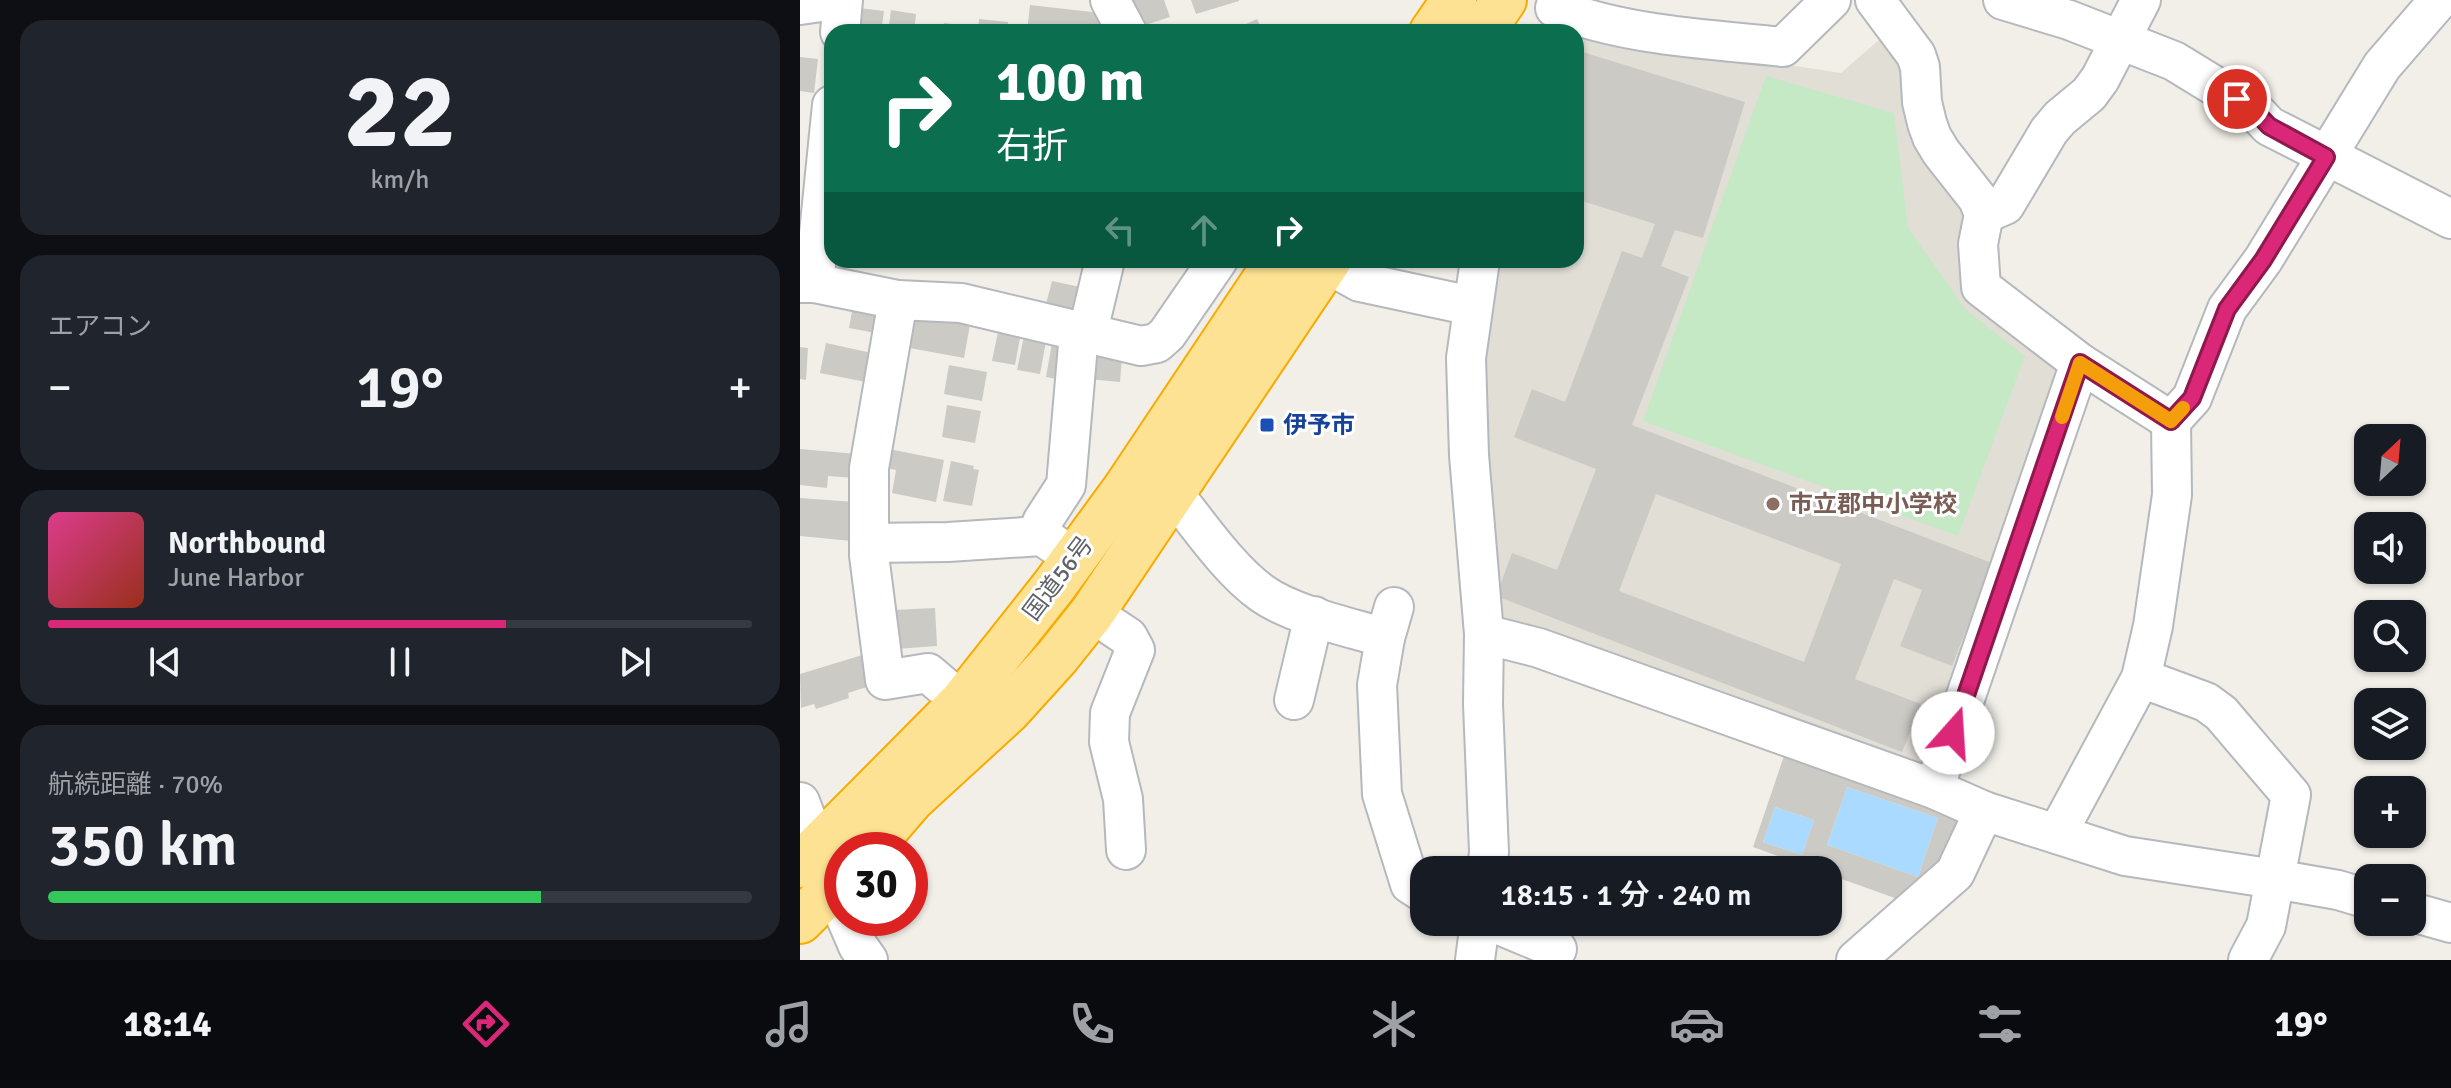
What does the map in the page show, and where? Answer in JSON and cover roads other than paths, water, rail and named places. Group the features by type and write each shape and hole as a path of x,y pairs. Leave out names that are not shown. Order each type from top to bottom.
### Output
{"highway":[{"path":"1438,24 1454,0"},
{"path":"1488,24 1504,0"},
{"name":"国道56号","path":"868,832 962,702 1058,547 1125,489 1273,268"},
{"name":"国道56号","path":"884,832 912,799 1008,711 1092,613 1320,268"},
{"name":"国道56号","path":"800,921 824,891"}],"street":[{"path":"800,5 835,0"},
{"path":"841,24 843,0"},
{"path":"1110,0 1123,24"},
{"path":"1552,13 1587,20 1617,12 1666,35 1783,47 1831,0"},
{"path":"1875,0 1916,55 1924,112 1932,137 1978,199 1984,214 1978,244 1981,287 2080,363 2171,421"},
{"path":"1984,214 2005,205 2049,131 2089,94 2141,0"},
{"path":"2026,3 2174,61 2254,110 2269,126 2451,219"},
{"path":"2057,834 2141,678 2153,626 2172,495 2171,421 2192,398 2227,309 2263,260 2382,66 2426,3"},
{"path":"824,162 807,283 898,300 961,303 1141,346 1157,343 1177,322 1213,268"},
{"path":"1058,547 1042,522 1066,485 1083,334 1103,268"},
{"path":"1337,268 1360,282 1472,306"},
{"path":"1479,268 1466,358 1469,455 1484,634 1483,704 1489,856"},
{"path":"898,300 869,468 869,543 885,680 928,673 962,702"},
{"path":"1934,789 2080,363"},
{"path":"1173,493 1233,566 1263,594 1314,616 1390,622 1377,685 1382,794 1410,884"},
{"path":"869,543 948,542 1058,547"},
{"path":"1092,613 1128,637 1135,650 1110,713 1109,728 1109,742 1123,799 1126,850"},
{"path":"1294,700 1314,616"},
{"path":"1484,634 1539,648 1934,789 1984,811 2125,856 2354,895"},
{"path":"2141,678 2206,702 2221,713 2291,795 2266,926 2248,960"},
{"path":"800,802 824,868"},
{"path":"1856,960 1955,873 1984,811"},
{"path":"2426,916 2451,923"},
{"path":"853,936 868,960"},
{"path":"1501,936 1557,949"}],"water":[{"path":"1847,787 1938,818 1918,877 1827,845"},
{"path":"1775,807 1814,820 1802,855 1763,842"}],"place":[{"name":"伊予市","path":"1267,425"},
{"name":"市立郡中小学校","path":"1773,504"}]}
